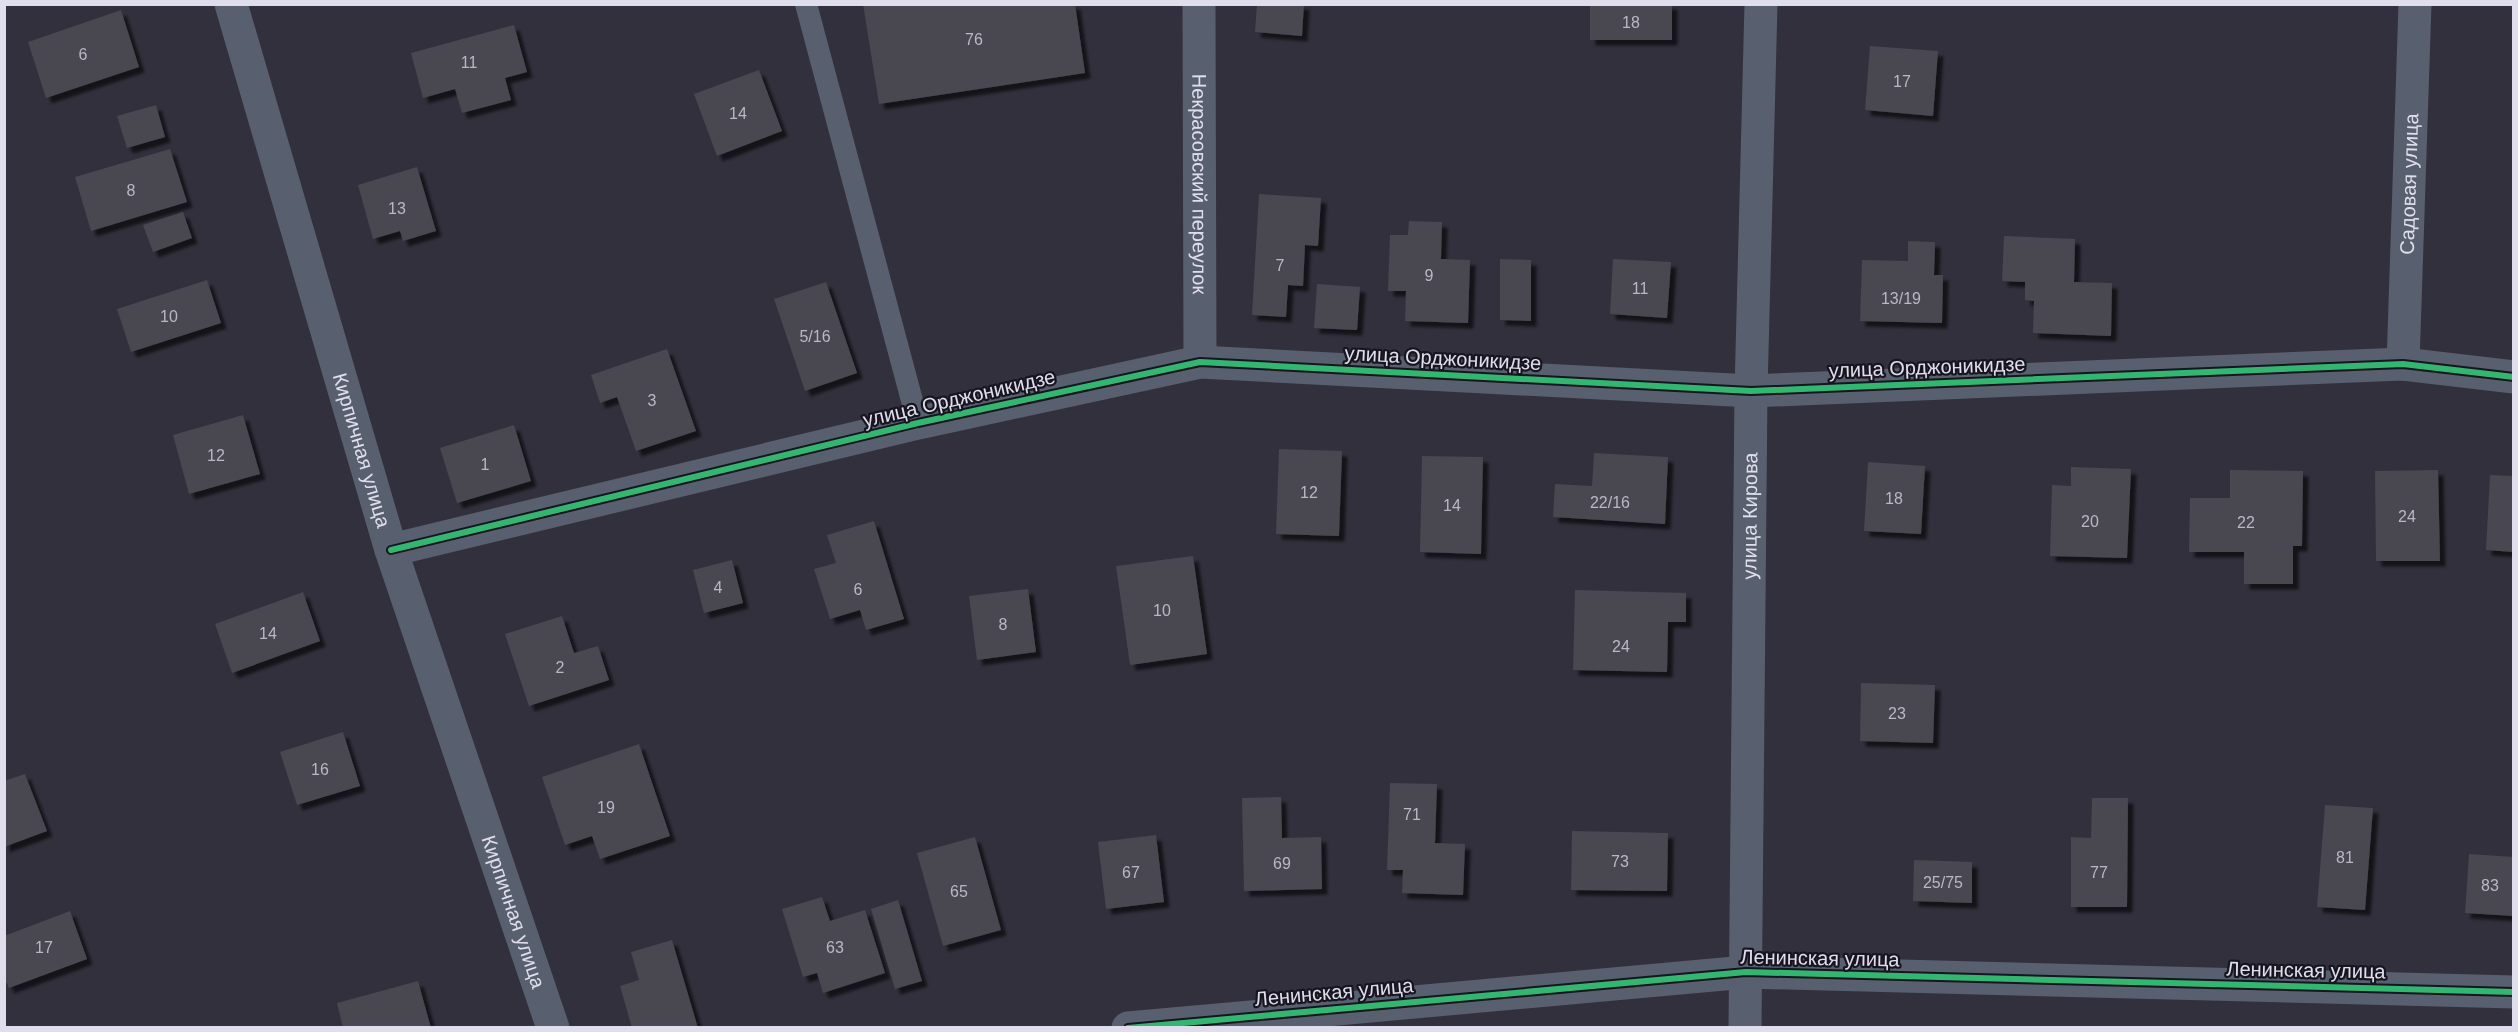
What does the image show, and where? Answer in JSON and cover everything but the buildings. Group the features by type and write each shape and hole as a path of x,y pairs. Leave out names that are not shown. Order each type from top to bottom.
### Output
{"street":[{"name":"Кирпичная улица","path":"231,4 392,550 553,1028"},
{"name":"Некрасовский переулок","path":"1199,4 1200,362"},
{"name":"улица Кирова","path":"1745,1028 1751,391 1761,4"},
{"name":"Садовая улица","path":"2403,364 2415,4"},
{"name":"улица Орджоникидзе","path":"392,550 918,423 1200,362 1751,391 2403,364 2514,377"},
{"name":"Ленинская улица","path":"1128,1028 1746,972 2514,992"}],"lane":[{"path":"806,4 918,423"}],"cycle path":[{"path":"391,550 918,423 1200,362 1751,391 2403,364 2514,377"},
{"path":"1128,1028 1746,972 2514,992"}]}
